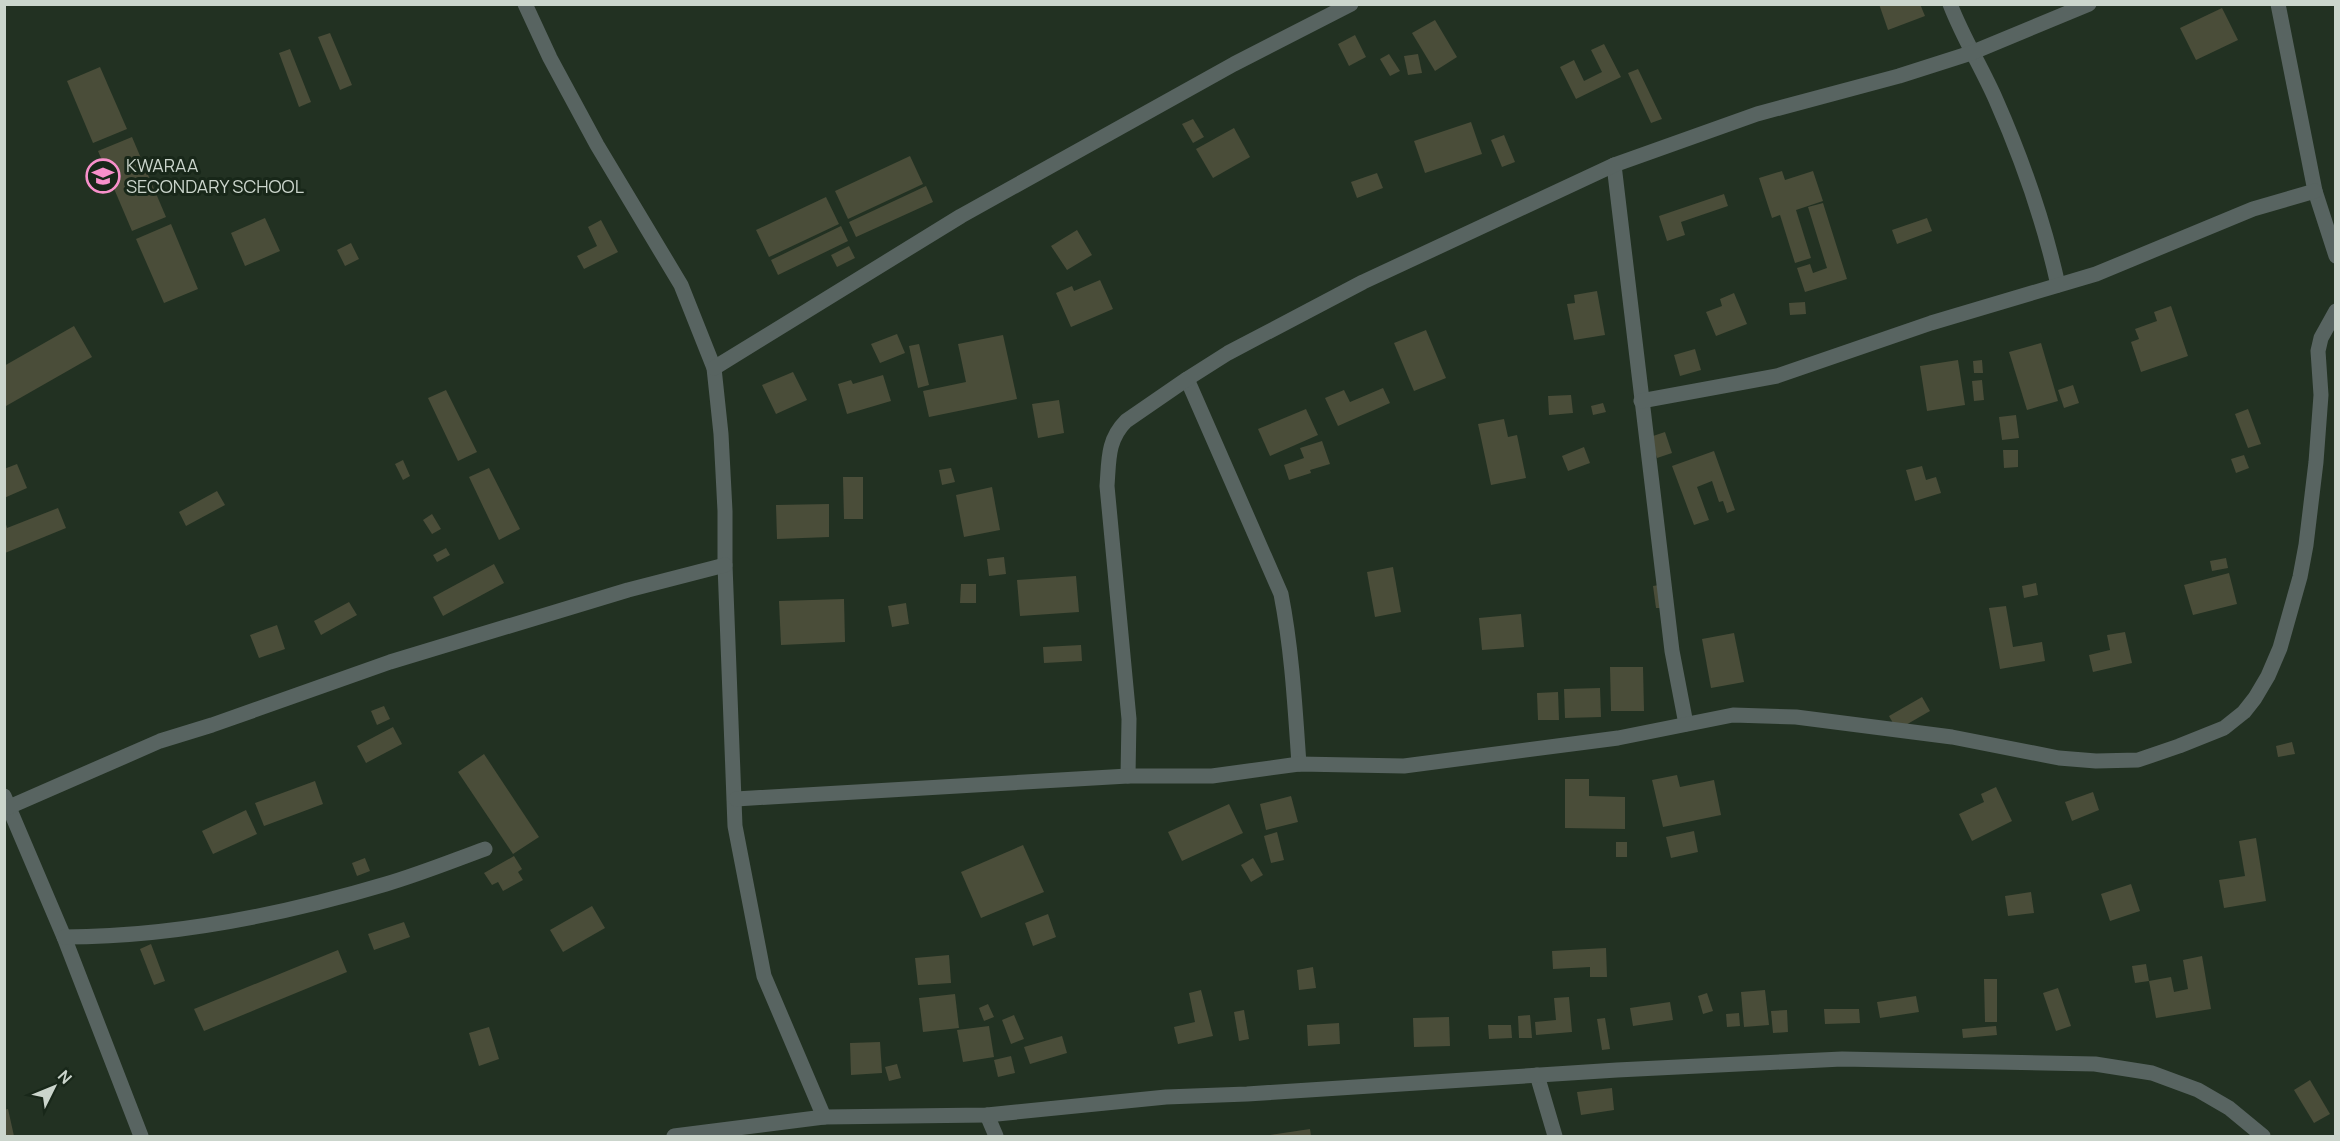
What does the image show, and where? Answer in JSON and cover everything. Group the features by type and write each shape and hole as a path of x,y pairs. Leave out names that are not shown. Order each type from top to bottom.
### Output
{"street":[{"path":"525,4 550,58 597,145 681,285 714,368 722,445 736,799 735,825 764,976 824,1117"},
{"path":"714,368 962,216 1234,64 1351,4"},
{"path":"1950,4 1971,53 1996,100 2023,170 2051,252 2058,285"},
{"path":"1128,776 1129,719 1107,486 1109,450 1119,428 1126,421 1228,353 1363,282 1614,165 1757,114 1899,76 1971,53 2089,4"},
{"path":"2278,4 2315,191 2336,256"},
{"path":"1614,165 1672,651 1686,724"},
{"path":"1641,401 1777,376 1931,323 2096,274 2253,209 2315,191"},
{"path":"736,799 1128,776 1212,776 1299,764 1404,766 1618,738 1733,715 1796,717 1952,737 2059,758 2096,761 2138,760 2224,728 2244,712 2268,676 2280,648 2300,577 2316,462 2321,395 2318,351 2321,338 2336,311"},
{"path":"1187,379 1281,594 1293,666 1299,764"},
{"path":"141,1137 64,937 7,801 159,741 212,725 390,662 628,590 725,565"},
{"path":"64,937 107,937 254,917 386,884 485,849"},
{"path":"674,1137 824,1117 987,1115 1166,1096 1371,1087 1537,1075 1842,1059 2095,1064 2152,1073 2198,1090 2229,1108 2263,1137"},
{"path":"1537,1075 1556,1137"},
{"path":"987,1115 996,1137"}],"building":[{"path":"1879,4 1920,4 1925,16 1888,30"},
{"path":"2222,8 2238,40 2196,60 2180,28"},
{"path":"1435,20 1457,57 1435,71 1412,33"},
{"path":"330,33 352,85 340,90 318,37"},
{"path":"1355,35 1366,57 1349,66 1338,44"},
{"path":"1604,44 1621,77 1576,99 1560,67 1574,60 1584,81 1602,72 1591,50"},
{"path":"290,49 311,102 299,107 279,53"},
{"path":"1389,54 1400,71 1390,76 1380,59"},
{"path":"1418,54 1422,73 1408,75 1404,56"},
{"path":"100,67 127,129 93,143 67,81"},
{"path":"1638,69 1662,119 1651,123 1628,73"},
{"path":"1193,119 1204,137 1193,143 1182,124"},
{"path":"1471,122 1482,154 1425,173 1414,141"},
{"path":"1234,128 1250,157 1213,178 1196,149"},
{"path":"1504,135 1515,162 1502,167 1491,140"},
{"path":"132,137 166,217 132,231 98,151"},
{"path":"910,156 923,184 848,219 835,191"},
{"path":"1782,171 1785,180 1813,171 1823,201 1796,210 1811,258 1795,263 1780,215 1772,218 1759,178"},
{"path":"1377,173 1383,188 1357,198 1351,182"},
{"path":"926,186 933,202 856,237 849,222"},
{"path":"1724,194 1728,206 1681,222 1685,235 1667,241 1659,216"},
{"path":"826,197 839,224 769,257 756,230"},
{"path":"1823,203 1847,279 1805,292 1797,268 1810,264 1813,273 1827,268 1808,207"},
{"path":"265,218 280,251 245,266 231,233"},
{"path":"1927,218 1932,231 1897,244 1892,230"},
{"path":"601,220 618,252 584,269 577,256 597,246 588,227"},
{"path":"171,224 198,289 164,303 136,239"},
{"path":"841,226 848,241 778,275 771,260"},
{"path":"1077,230 1092,255 1067,270 1051,246"},
{"path":"351,243 359,259 345,266 337,250"},
{"path":"849,246 855,258 837,267 831,255"},
{"path":"1100,280 1113,309 1071,327 1056,293 1072,286 1074,291"},
{"path":"1597,291 1605,335 1574,340 1567,304 1575,303 1574,295"},
{"path":"1734,293 1747,324 1716,336 1706,312 1722,306 1720,299"},
{"path":"1805,302 1806,314 1790,315 1789,303"},
{"path":"2171,306 2188,356 2141,372 2131,342 2139,339 2135,329 2157,321 2154,312"},
{"path":"74,326 92,357 6,406 4,366"},
{"path":"1426,330 1446,378 1414,391 1394,343"},
{"path":"897,334 905,353 880,363 871,344"},
{"path":"1003,335 1017,399 929,417 923,391 966,382 958,344"},
{"path":"2041,343 2058,401 2027,410 2009,352"},
{"path":"919,344 929,385 918,388 909,346"},
{"path":"1695,349 1701,370 1680,376 1674,355"},
{"path":"1958,360 1965,405 1927,411 1920,366"},
{"path":"1982,360 1983,373 1974,373 1973,361"},
{"path":"793,372 807,400 776,414 762,385"},
{"path":"883,375 891,401 847,414 838,384 851,380 853,384"},
{"path":"1982,380 1984,400 1974,401 1972,381"},
{"path":"2073,385 2079,403 2064,408 2058,390"},
{"path":"1383,388 1390,403 1338,426 1325,398 1344,390 1350,402"},
{"path":"446,390 477,452 458,461 428,398"},
{"path":"1571,395 1573,413 1549,415 1548,396"},
{"path":"1059,400 1064,433 1038,438 1032,404"},
{"path":"1603,403 1606,412 1593,415 1591,406"},
{"path":"1306,409 1318,435 1270,456 1258,429"},
{"path":"2248,409 2261,444 2248,448 2235,414"},
{"path":"2016,415 2019,438 2002,440 1999,417"},
{"path":"1504,419 1508,437 1517,435 1526,478 1491,485 1478,424"},
{"path":"1665,432 1672,453 1657,458 1650,437"},
{"path":"1322,441 1330,464 1289,480 1284,465 1304,458 1300,448"},
{"path":"1584,447 1590,463 1568,471 1562,456"},
{"path":"2003,450 2018,450 2018,467 2004,468"},
{"path":"1714,451 1735,510 1727,513 1723,501 1719,502 1712,481 1697,487 1709,520 1694,525 1672,466"},
{"path":"2244,455 2249,468 2236,473 2231,459"},
{"path":"403,460 410,476 403,480 395,464"},
{"path":"17,464 27,488 4,498 4,469"},
{"path":"1922,466 1926,480 1936,477 1941,493 1915,501 1906,470"},
{"path":"489,468 520,529 499,540 469,477"},
{"path":"951,468 955,482 942,485 939,470"},
{"path":"843,477 863,477 863,519 844,519"},
{"path":"992,487 1000,530 964,537 956,495"},
{"path":"217,491 225,505 186,526 179,512"},
{"path":"829,504 829,537 777,539 776,505"},
{"path":"58,508 66,528 5,553 5,521 7,528"},
{"path":"432,514 441,529 432,534 423,520"},
{"path":"446,548 450,555 437,562 433,555"},
{"path":"1004,557 1006,574 989,576 987,559"},
{"path":"2226,558 2228,568 2212,571 2210,561"},
{"path":"494,564 504,583 443,616 433,597"},
{"path":"1393,567 1401,612 1375,617 1367,572"},
{"path":"2229,573 2237,604 2193,615 2184,585"},
{"path":"1076,576 1079,612 1020,616 1017,580"},
{"path":"2036,583 2038,595 2024,598 2022,586"},
{"path":"961,584 976,584 976,603 960,603"},
{"path":"1659,585 1662,608 1656,608 1653,586"},
{"path":"844,599 845,642 781,645 779,601"},
{"path":"349,602 357,615 321,635 314,621"},
{"path":"906,603 909,624 892,627 888,606"},
{"path":"2006,606 2013,647 2042,642 2045,661 2000,669 1989,608"},
{"path":"1521,614 1524,647 1482,650 1479,618"},
{"path":"277,625 285,649 259,658 250,635"},
{"path":"2125,632 2132,663 2093,672 2089,655 2110,650 2107,635"},
{"path":"1734,633 1744,682 1711,688 1702,639"},
{"path":"1081,645 1082,661 1044,663 1043,647"},
{"path":"1610,667 1643,667 1644,711 1611,711"},
{"path":"1600,688 1601,717 1565,718 1564,689"},
{"path":"1558,692 1559,720 1538,720 1537,693"},
{"path":"1922,697 1930,711 1897,730 1889,716"},
{"path":"384,706 390,719 377,725 371,711"},
{"path":"393,727 402,744 366,763 357,746"},
{"path":"2292,742 2295,754 2278,757 2276,746"},
{"path":"484,754 539,837 513,854 458,772"},
{"path":"1677,775 1680,787 1714,780 1721,815 1663,827 1652,780"},
{"path":"1565,779 1589,779 1589,796 1625,797 1625,829 1565,828"},
{"path":"315,781 323,804 264,826 255,803"},
{"path":"1996,787 2012,821 1972,841 1959,814 1984,802 1981,794"},
{"path":"2093,792 2099,810 2072,821 2065,802"},
{"path":"1291,796 1298,822 1266,830 1260,804"},
{"path":"1229,804 1243,833 1182,861 1168,832"},
{"path":"246,810 257,834 213,854 202,831"},
{"path":"1694,831 1698,852 1671,858 1666,837"},
{"path":"1277,832 1284,860 1271,863 1264,836"},
{"path":"2256,838 2266,901 2224,908 2219,880 2245,876 2239,841"},
{"path":"1616,842 1627,842 1627,857 1616,857"},
{"path":"1023,845 1044,892 981,918 961,872"},
{"path":"514,856 522,869 518,872 523,880 503,891 498,882 492,885 484,873"},
{"path":"365,858 370,871 357,876 352,863"},
{"path":"1253,858 1263,875 1251,882 1241,865"},
{"path":"2131,884 2140,911 2110,921 2101,894"},
{"path":"2031,892 2034,913 2008,916 2005,896"},
{"path":"592,906 605,928 563,952 550,930"},
{"path":"1048,914 1056,937 1033,946 1025,923"},
{"path":"404,922 410,937 374,950 368,934"},
{"path":"151,944 165,981 154,985 140,949"},
{"path":"1606,948 1607,977 1590,977 1590,967 1553,969 1552,951"},
{"path":"338,950 347,972 204,1031 194,1009"},
{"path":"949,955 951,983 918,985 915,958"},
{"path":"2202,956 2211,1009 2156,1018 2149,981 2171,977 2174,992 2188,989 2183,960"},
{"path":"2146,964 2149,981 2135,983 2132,966"},
{"path":"1313,967 1316,988 1299,990 1297,970"},
{"path":"1984,979 1997,979 1997,1022 1985,1022"},
{"path":"2058,988 2071,1026 2056,1031 2043,993"},
{"path":"1201,990 1213,1036 1178,1044 1174,1027 1195,1022 1189,993"},
{"path":"1765,990 1769,1025 1744,1027 1741,992"},
{"path":"1707,993 1713,1011 1703,1014 1698,996"},
{"path":"955,994 959,1028 923,1032 919,998"},
{"path":"1916,996 1919,1012 1880,1018 1877,1002"},
{"path":"1569,997 1572,1032 1536,1035 1535,1022 1556,1020 1554,998"},
{"path":"1670,1002 1673,1020 1633,1026 1630,1008"},
{"path":"988,1004 994,1017 984,1021 979,1008"},
{"path":"1824,1009 1859,1009 1860,1023 1825,1024"},
{"path":"1244,1010 1249,1039 1239,1041 1234,1012"},
{"path":"1787,1010 1788,1032 1773,1033 1771,1011"},
{"path":"1739,1013 1740,1026 1727,1027 1726,1014"},
{"path":"1014,1015 1024,1039 1011,1044 1002,1020"},
{"path":"1530,1015 1532,1038 1519,1038 1518,1016"},
{"path":"1449,1017 1450,1046 1414,1047 1413,1018"},
{"path":"1605,1018 1610,1049 1602,1050 1597,1019"},
{"path":"1339,1023 1340,1044 1308,1046 1307,1025"},
{"path":"1488,1025 1511,1025 1512,1038 1489,1039"},
{"path":"989,1026 994,1057 963,1062 957,1030"},
{"path":"1996,1026 1997,1035 1963,1038 1962,1029"},
{"path":"489,1027 499,1059 479,1066 469,1033"},
{"path":"1062,1036 1067,1053 1030,1064 1024,1047"},
{"path":"880,1042 882,1073 851,1075 850,1043"},
{"path":"1011,1056 1015,1073 998,1077 994,1060"},
{"path":"897,1064 901,1078 889,1081 885,1067"},
{"path":"2310,1080 2330,1114 2314,1123 2294,1090"},
{"path":"1612,1088 1614,1110 1581,1115 1577,1092"},
{"path":"8,1109 14,1136 4,1136 4,1110"},
{"path":"1310,1129 1311,1136 1270,1136 1270,1135"}],"place":[{"name":"KWARAA SECONDARY SCHOOL","path":"103,176"}]}
